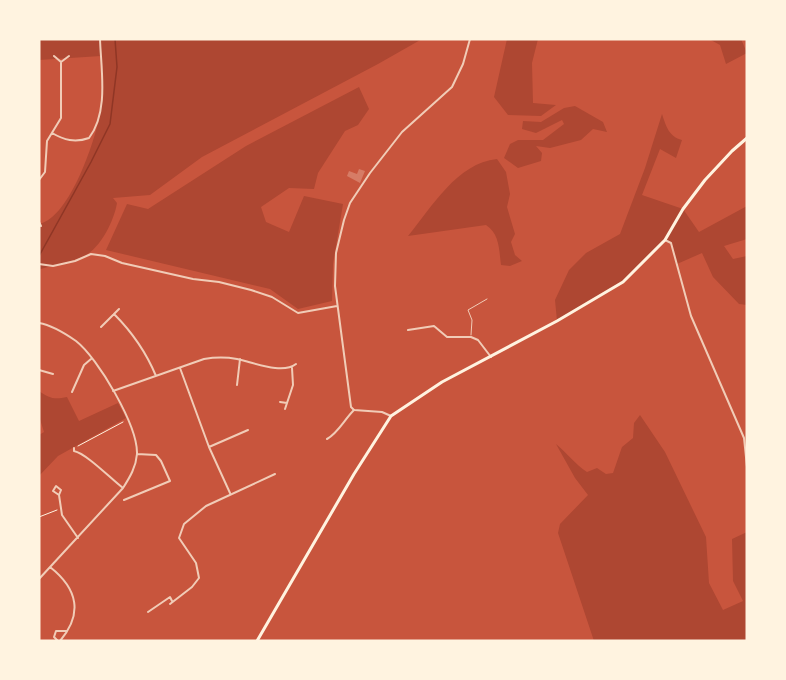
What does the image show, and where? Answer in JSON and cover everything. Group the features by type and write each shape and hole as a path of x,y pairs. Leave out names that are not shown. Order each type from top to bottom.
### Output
{"highway":[{"path":"257,641 354,474 391,416 442,382 557,321 623,282 664,240 683,209 705,180 747,138"}],"street":[{"path":"52,133 65,141 82,141 89,138 99,121 101,105 100,39"},
{"path":"354,410 348,398 335,286 336,253 350,203 402,132 452,87 471,39"},
{"path":"39,180 45,172 46,141 61,118 61,62 54,56"},
{"path":"61,62 69,56"},
{"path":"39,142 46,141"},
{"path":"39,170 45,172"},
{"path":"39,222 41,226"},
{"path":"664,240 671,243 691,316 744,438 747,467"},
{"path":"39,264 53,266 75,261 91,254 105,256 122,263 251,290 272,297 298,313 337,306"},
{"path":"101,327 119,309"},
{"path":"114,314 141,345 156,376"},
{"path":"39,323 47,324 77,342 91,358 128,419 135,436 137,454 132,474 123,488 39,579"},
{"path":"408,330 434,326 447,337 471,337 485,347 491,357"},
{"path":"113,391 204,359 220,357 240,359 269,368 292,368 296,364"},
{"path":"72,392 84,365 91,358"},
{"path":"237,386 240,359"},
{"path":"180,368 209,447 230,494"},
{"path":"285,409 293,385 292,368"},
{"path":"39,370 53,374"},
{"path":"232,380 237,381"},
{"path":"280,402 287,403"},
{"path":"354,410 382,412 391,416"},
{"path":"327,439 334,435 354,410"},
{"path":"209,447 248,430"},
{"path":"74,448 74,451 82,453 123,488"},
{"path":"82,453 86,450"},
{"path":"124,500 170,480 156,455 137,454"},
{"path":"148,612 170,597 171,602 199,578 196,563 179,537 184,524 206,506 275,474"},
{"path":"268,477 270,482"},
{"path":"59,495 62,515 78,538"},
{"path":"50,567 64,580 74,599 73,622 59,641 54,637 56,631 66,631"}],"lane":[{"path":"471,337 473,325 468,310 487,299"}],"path":[{"path":"74,448 128,419"},
{"path":"39,517 61,508"}],"shaded area":[{"path":"39,39 422,39 202,157 150,195 113,198 117,203 113,218 95,248 77,259 41,269 39,268 39,224 50,218 61,207 80,175 94,138 101,108 102,89 101,56 39,60"},
{"path":"507,39 538,39 532,63 533,103 556,105 541,116 508,115 494,97"},
{"path":"709,39 741,39 747,53 726,64 720,45"},
{"path":"359,87 369,109 358,125 345,131 318,173 314,189 289,188 261,207 266,222 289,232 304,196 343,204 333,264 332,301 298,309 270,289 106,250 127,204 148,209 246,146"},
{"path":"575,106 603,122 607,132 593,129 581,140 550,148 536,146 542,153 541,161 518,168 504,158 510,144 518,140 543,140 564,124 562,120 536,133 522,129 523,121 541,122 564,108"},
{"path":"662,114 671,134 682,140 676,158 660,149 642,195 683,209 699,232 747,206 747,239 724,246 733,259 747,256 747,305 739,304 713,277 702,253 677,264 671,243 665,240 623,282 557,321 555,300 569,270 586,253 620,234"},
{"path":"497,159 506,172 510,194 507,207 515,234 511,242 515,255 522,261 510,266 501,265 496,238 486,225 408,236 446,188 458,177 483,162"},
{"path":"39,391 52,398 67,397 79,421 118,403 126,418 58,456 39,476 39,435 44,432 39,416"},
{"path":"640,415 665,452 706,537 709,583 723,610 743,601 733,581 732,539 747,532 747,641 594,641 558,533 560,524 588,495 575,478 556,444 587,472 597,468 606,474 613,473 622,447 633,438 634,423"}],"building":[{"path":"359,169 365,171 360,183 347,176 349,171 357,174"}],"waterway":[{"path":"39,256 110,124 117,67 115,39"}]}
